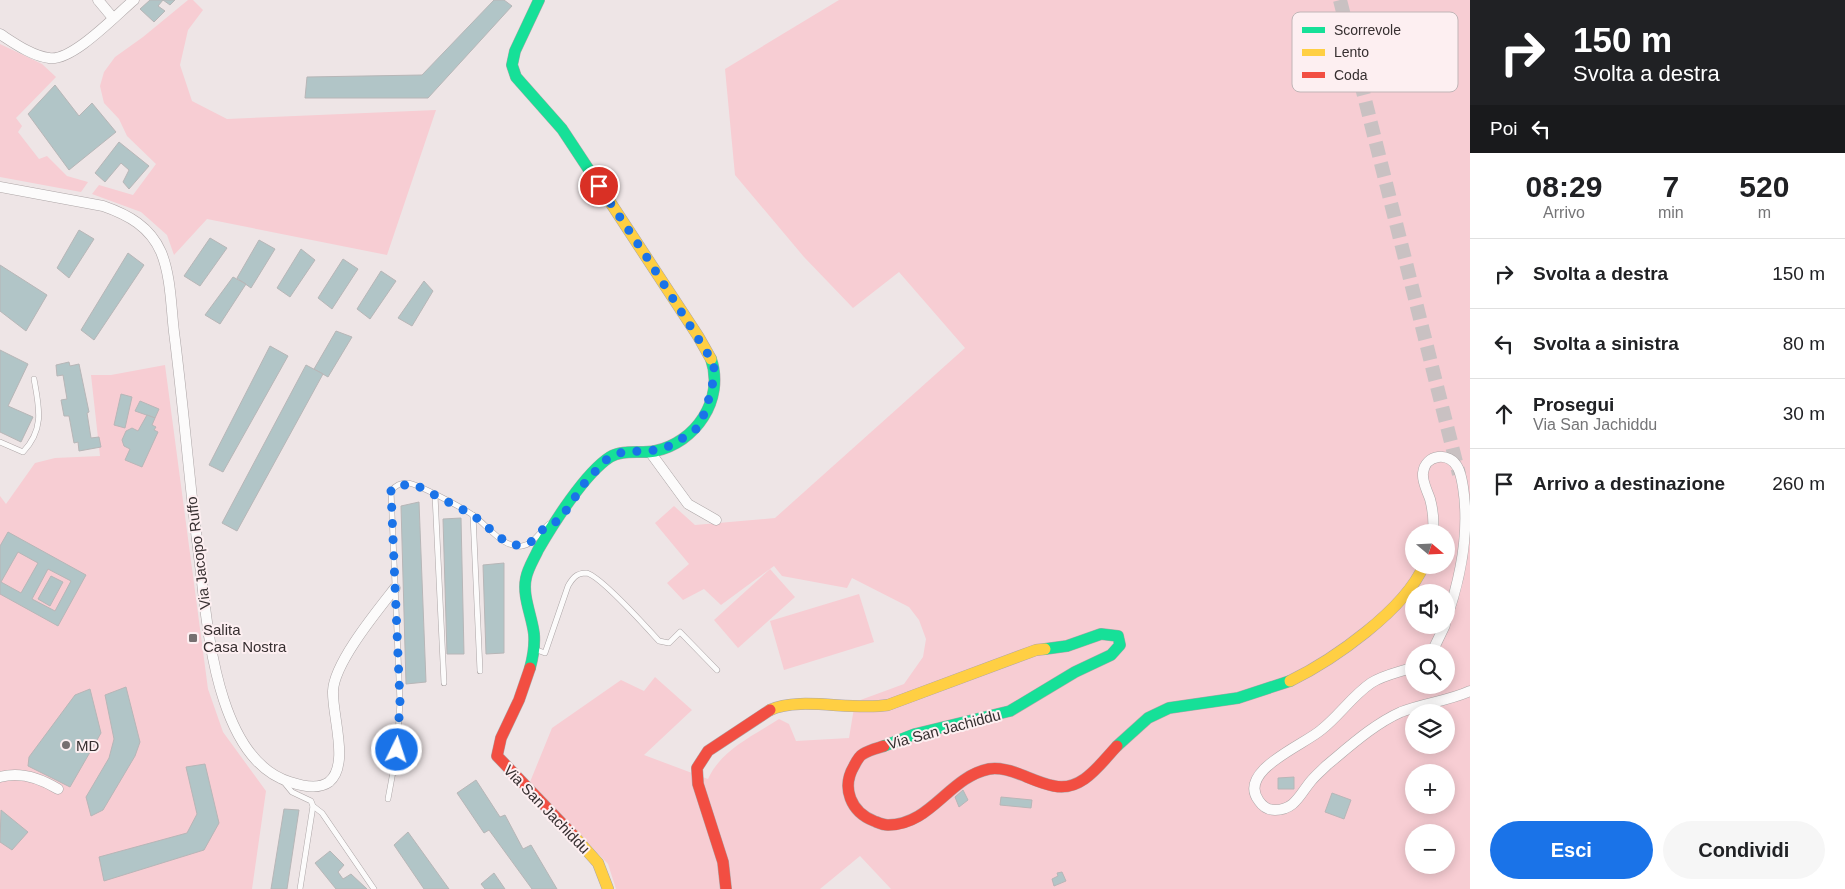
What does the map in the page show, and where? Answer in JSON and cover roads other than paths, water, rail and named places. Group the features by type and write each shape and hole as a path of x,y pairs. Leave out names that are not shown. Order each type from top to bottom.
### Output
{"street":[{"path":"98,0 113,18"},
{"path":"0,34 35,54 55,59 69,53 134,0"},
{"name":"Via San Jachiddu","path":"539,0 515,51 512,65 516,77 562,129 698,336 714,368 712,389 702,420 696,429 674,444 650,452 623,452 608,458 586,481 531,562 526,578 525,587 534,635 534,649 523,691 499,744 497,756 589,851 598,863 608,889"},
{"name":"Via Jacopo Ruffo","path":"0,187 104,206 118,211 141,224 149,232 162,255 168,280 206,622 214,666 227,708 244,744 262,767 281,779 301,785 317,786 330,781 335,775 340,752 334,716 334,683 363,628 395,588"},
{"path":"650,452 688,504 716,520"},
{"path":"1433,524 1433,510 1422,474 1424,466 1428,461 1435,457 1443,456 1458,468 1468,504 1467,544 1455,596"},
{"name":"Via San Jachiddu","path":"726,889 723,862 698,784 697,768 702,756 714,746 778,706 792,704 870,708 883,706 1036,650 1067,646 1101,634 1118,636 1120,644 1111,655 1075,672 1010,711 915,734 870,749 862,754 857,760 849,780 849,797 854,806 861,814 879,824 889,826 903,825 914,821 968,778 980,772 1000,769 1014,771 1057,788 1072,786 1092,773 1136,726 1157,712 1169,708 1246,697 1297,678 1362,636 1411,588 1419,574"},
{"path":"1405,670 1372,683 1308,740 1271,762 1260,772 1256,780 1256,796 1260,803 1270,810 1286,808 1304,793 1310,782 1323,768 1354,742 1381,724 1417,706 1470,690"},
{"path":"0,777 18,774 28,776 40,779 58,789"}],"lane":[{"path":"0,442 23,452 31,444 38,430 39,407 34,379"},
{"path":"388,799 397,750 400,702 391,491 395,486 408,483 414,484 473,515 507,543 521,546 530,543 548,524 559,521"},
{"path":"435,495 444,683"},
{"path":"473,515 480,671"},
{"path":"534,649 545,653 572,578 578,574 586,573 599,580 660,641 669,643 680,632 717,670"},
{"path":"281,779 292,792 311,801 313,806 322,813 374,889"},
{"path":"300,889 313,806"}],"tunnel":[{"path":"1340,0 1343,12"},
{"path":"1363,92 1459,474"}],"place":[{"name":"Salita Casa Nostra","path":"193,638"},
{"name":"MD","path":"66,745"}]}
